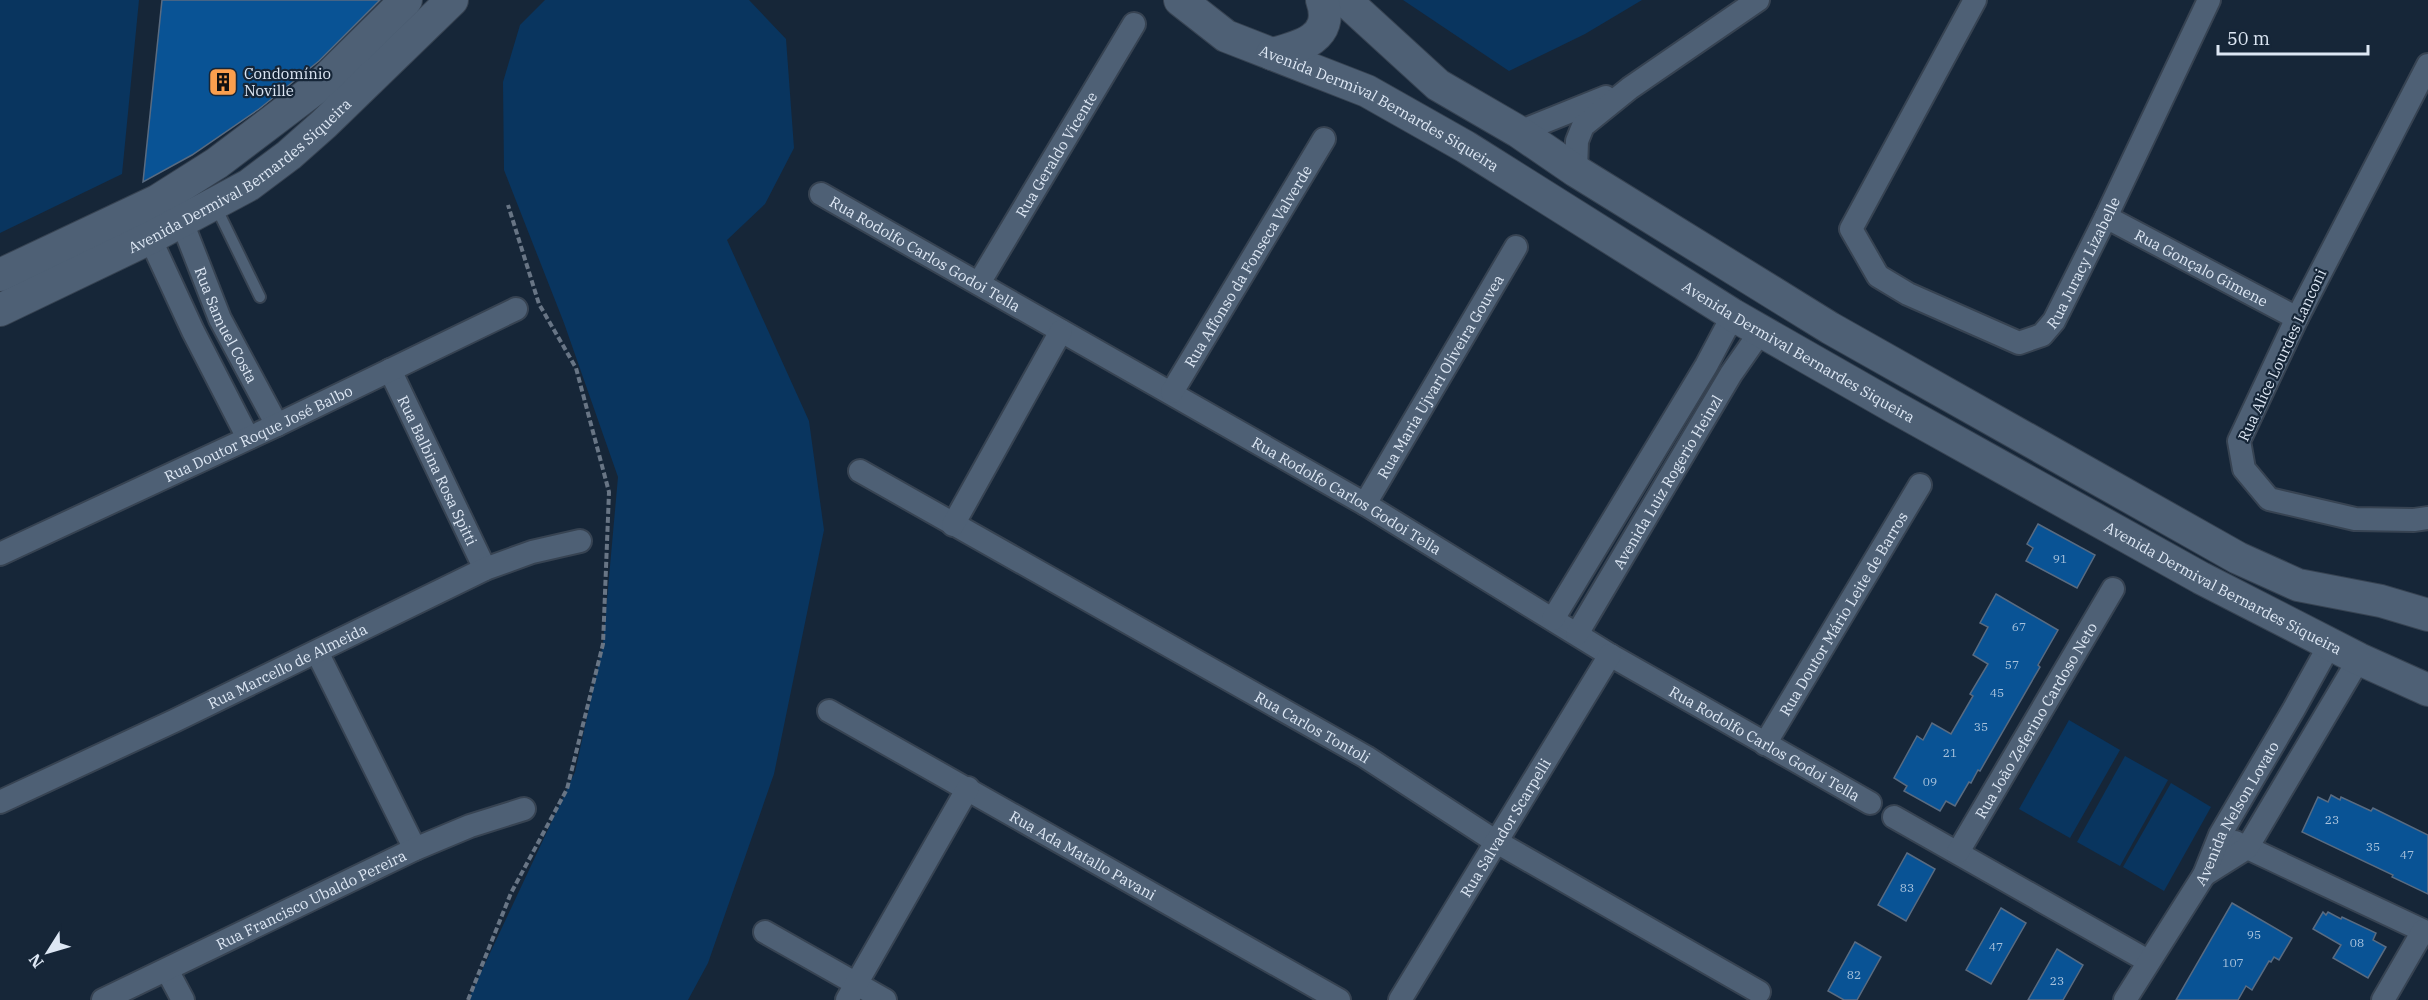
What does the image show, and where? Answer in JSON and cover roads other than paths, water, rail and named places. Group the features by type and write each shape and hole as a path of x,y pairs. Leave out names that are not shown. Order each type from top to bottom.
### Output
{"main road":[{"name":"Avenida Dermival Bernardes Siqueira","path":"0,275 157,201 217,163 320,85 406,0"},
{"name":"Avenida Dermival Bernardes Siqueira","path":"0,310 182,222 249,184 289,155 452,0"},
{"name":"Avenida Dermival Bernardes Siqueira","path":"1180,0 1226,36 1377,96 1466,147 1733,315 1893,407 2201,578 2359,659 2428,690"},
{"path":"1272,54 1302,47 1315,37 1323,26 1325,10 1322,0"},
{"path":"1345,0 1438,85 1519,132 1576,171 1830,328 2238,558 2298,585 2381,601 2428,615"}],"street":[{"path":"1576,171 1577,141 1583,126 1630,87 1758,0"},
{"name":"Rua Juracy Lizabelle","path":"1975,0 1851,229 1878,276 1908,294 2019,343 2042,335 2054,321 2209,0"},
{"name":"Rua Geraldo Vicente","path":"979,283 1134,24"},
{"name":"Rua Alice Lourdes Lanconi","path":"2428,65 2297,318 2239,441 2244,469 2269,499 2355,519 2414,520 2428,518"},
{"path":"1519,132 1630,87"},
{"name":"Rua Affonso da Fonseca Valverde","path":"1172,392 1324,139"},
{"name":"Rua Rodolfo Carlos Godoi Tella","path":"821,194 1365,504 1610,655 1870,803"},
{"name":"Rua Gonçalo Gimene","path":"2106,217 2297,318"},
{"name":"Rua Samuel Costa","path":"182,222 220,319 277,425"},
{"name":"Rua Samuel Costa","path":"150,238 192,331 248,438"},
{"name":"Rua Maria Ujvari Oliveira Gouvea","path":"1365,504 1516,247"},
{"name":"Rua Doutor Roque José Balbo","path":"0,554 277,425 516,309"},
{"name":"Avenida Luiz Rogerio Heinzl","path":"1553,619 1706,366 1733,315"},
{"path":"953,525 1061,331"},
{"name":"Avenida Luiz Rogerio Heinzl","path":"1577,634 1731,374 1761,331"},
{"name":"Rua Balbina Rosa Spitti","path":"390,370 485,569"},
{"name":"Rua Carlos Tontoli","path":"860,471 1366,757 1495,841 1759,992"},
{"name":"Rua Doutor Mário Leite de Barros","path":"1765,744 1920,485"},
{"name":"Rua Marcello de Almeida","path":"0,802 317,652 485,569 532,552 580,541"},
{"name":"Rua João Zeferino Cardoso Neto","path":"1958,852 2113,589"},
{"name":"Avenida Nelson Lovato","path":"2204,875 2220,835 2330,644"},
{"path":"317,652 416,849"},
{"name":"Rua Salvador Scarpelli","path":"1400,1000 1610,655"},
{"name":"Avenida Nelson Lovato","path":"2204,875 2247,848 2359,659"},
{"name":"Rua Ada Matallo Pavani","path":"829,711 1338,1000"},
{"path":"852,992 968,788"},
{"name":"Rua Francisco Ubaldo Pereira","path":"103,1000 416,849 470,826 524,809"},
{"path":"1894,817 2148,961"},
{"path":"2220,835 2425,932 2383,1000"},
{"path":"2125,1000 2204,875"},
{"path":"765,932 852,992 885,1000"},
{"path":"167,970 183,1000"}],"lane":[{"path":"215,204 260,297"}],"place":[{"name":"Condomínio Noville","path":"223,82"}]}
